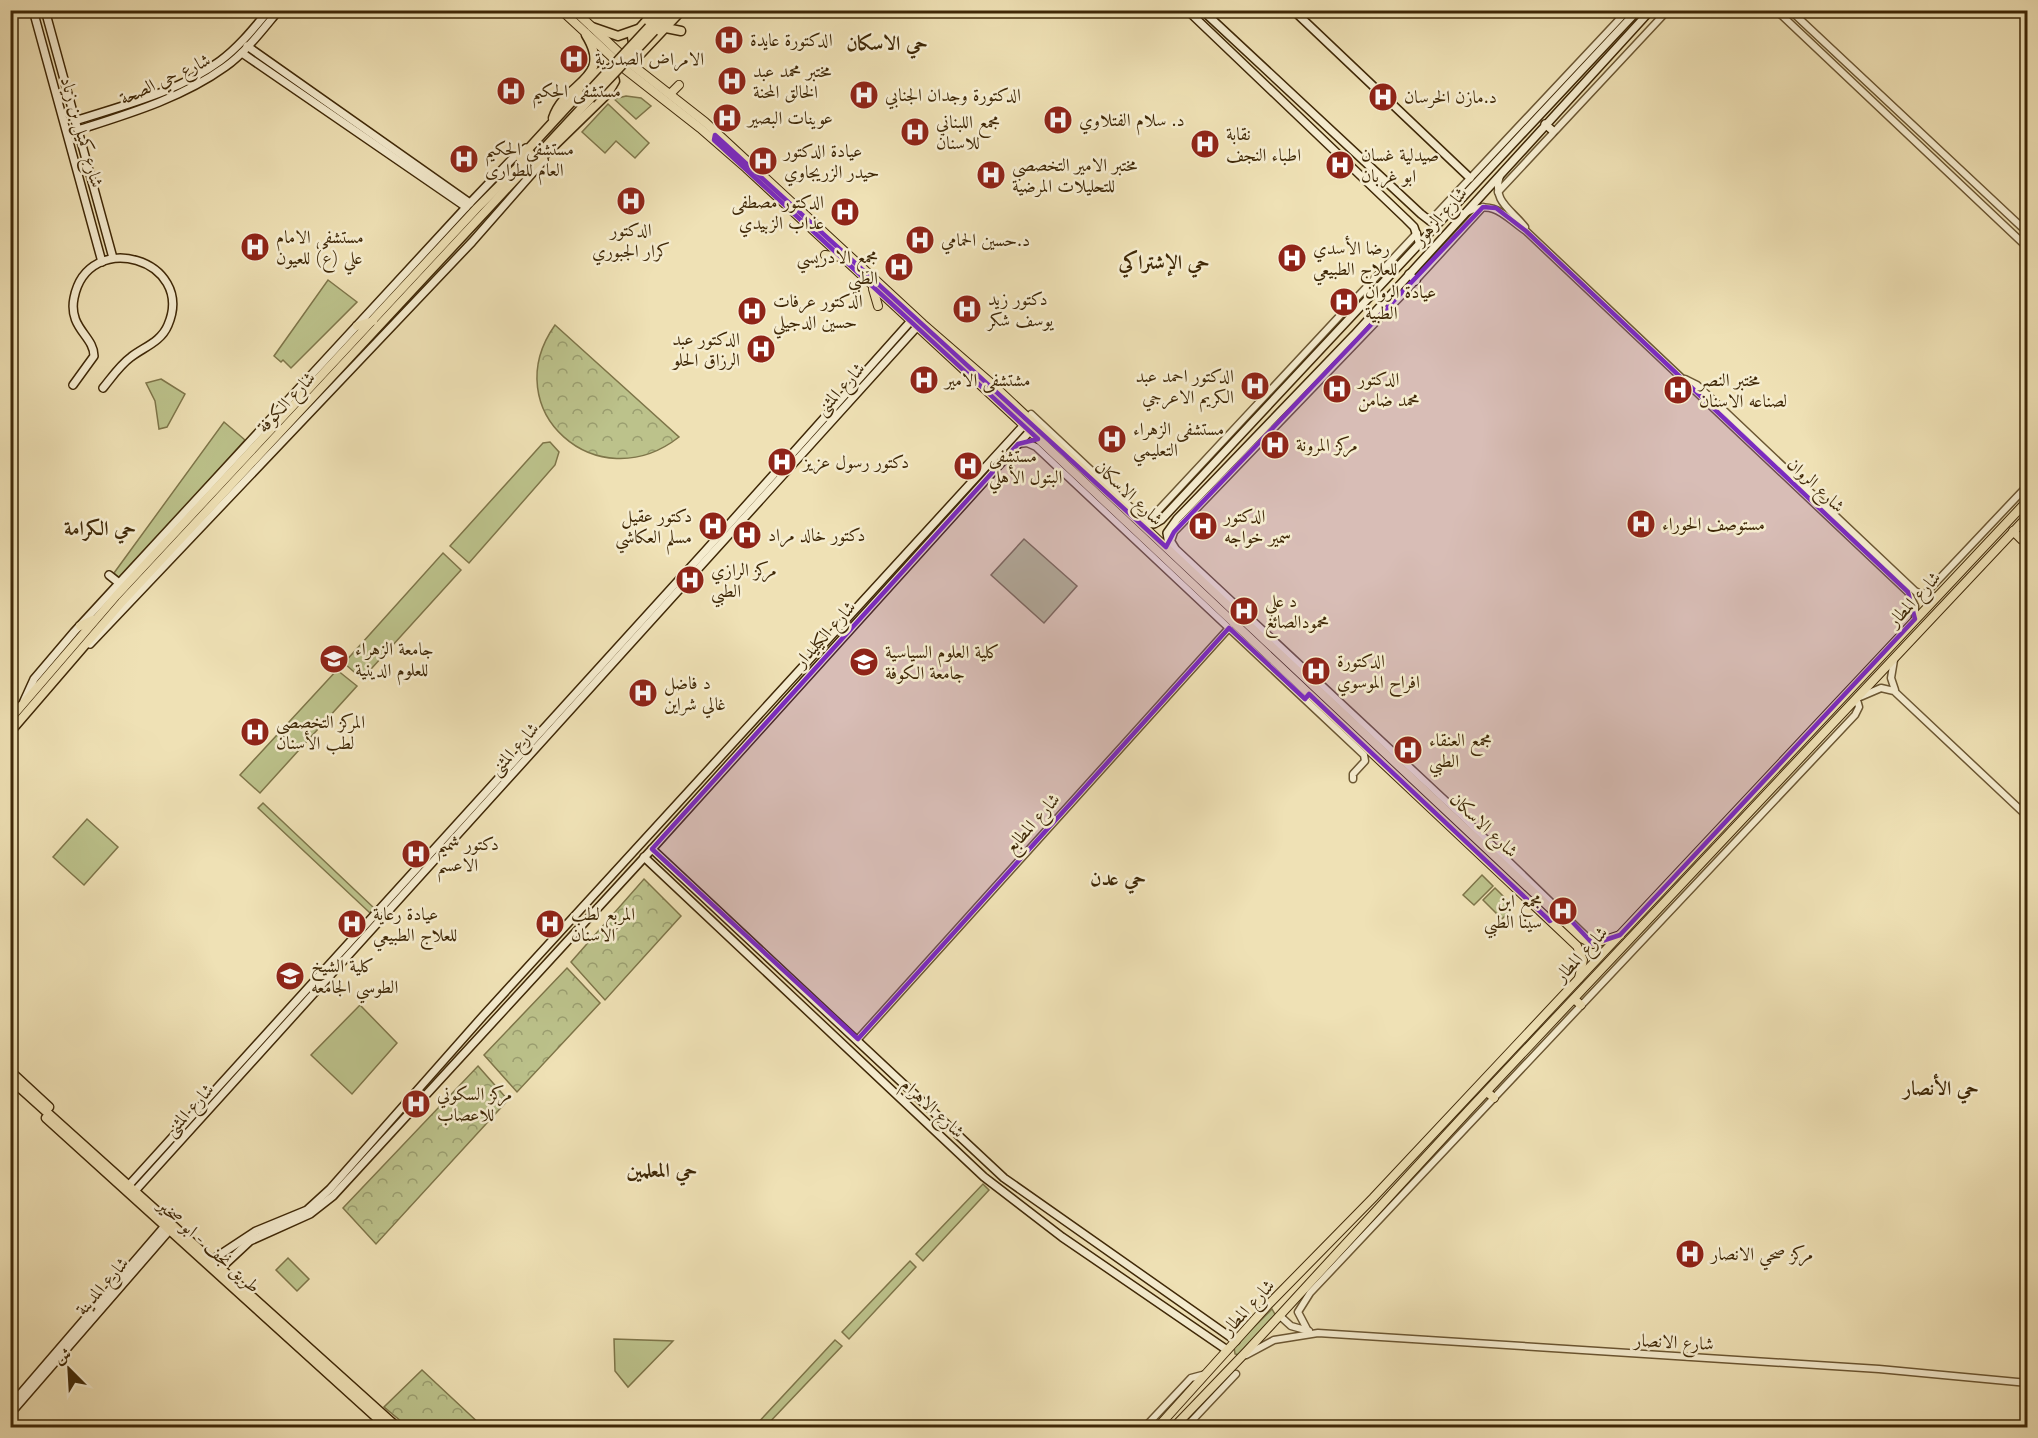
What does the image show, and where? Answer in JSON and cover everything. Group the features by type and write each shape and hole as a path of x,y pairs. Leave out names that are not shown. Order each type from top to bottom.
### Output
{"highway":[{"path":"648,29 656,10"},
{"path":"589,31 618,36 648,29 665,10"},
{"path":"642,52 636,50 632,41 674,10"},
{"path":"628,67 682,10"},
{"path":"666,28 681,31"},
{"name":"شارع الكوفة","path":"10,732 28,704 97,618 211,506 373,321 514,177 648,29"},
{"path":"552,123 558,106 594,66 596,50 589,31"},
{"path":"605,69 612,71 615,81 608,93 545,158 514,177 531,146 599,72 605,69"},
{"name":"شارع الكوفة","path":"10,719 28,704 449,254 514,177"},
{"path":"446,269 449,254"},
{"path":"357,326 373,321"},
{"path":"366,354 370,337"},
{"path":"208,487 211,506"},
{"path":"122,602 134,598"},
{"path":"80,626 97,618"},
{"path":"10,1071 67,1128"},
{"name":"طريق نجف - ابو صخير","path":"10,1079 398,1428"},
{"name":"طريق نجف - ابو صخير","path":"10,1086 388,1428"}],"main road":[{"name":"شارع كميل بن زياد","path":"33,10 102,262"},
{"name":"شارع كميل بن زياد","path":"45,10 113,258"},
{"name":"شارع حي الصحة","path":"75,121 139,100 195,76 221,60 269,10"},
{"name":"شارع حي الصحة","path":"78,130 153,105 201,82 226,67 279,10"},
{"path":"561,10 589,31"},
{"path":"574,10 589,31"},
{"path":"1187,10 1391,205 1417,233 1419,242"},
{"path":"1202,10 1400,194 1430,220 1440,220"},
{"path":"1293,10 1470,178"},
{"name":"شارع الزهور","path":"1135,519 1151,525 1157,523 1351,317 1496,156 1638,10"},
{"name":"شارع الزهور","path":"1170,551 1166,539 1169,529 1201,493 1250,448 1304,392 1361,326 1651,10"},
{"path":"1203,26 1210,18"},
{"name":"شارع الاسكان","path":"589,31 628,67 670,94 809,217 923,324 993,381 1076,480 1196,593 1261,649 1307,697 1537,913 1593,944"},
{"path":"244,50 468,205"},
{"path":"1595,56 1603,62"},
{"name":"شارع الاسكان","path":"628,67 639,82 703,125"},
{"path":"1584,67 1592,73"},
{"path":"633,89 639,82"},
{"path":"670,94 679,85"},
{"path":"152,95 149,100 153,105"},
{"path":"139,100 143,103 141,109"},
{"path":"1545,124 1553,131"},
{"name":"شارع الاسكان","path":"716,137 743,172 841,257 913,325 1113,495 1135,519 1170,551 1191,566 1238,610 1254,630 1295,664 1502,859 1556,914 1583,955 1579,978"},
{"path":"28,704 34,679 80,626 468,205 514,157 531,146"},
{"path":"28,704 44,698 134,598 211,506 366,354 524,185 545,158"},
{"path":"75,160 79,163 85,159"},
{"path":"80,177 84,172 89,175"},
{"path":"1391,205 1400,194"},
{"path":"809,217 822,218"},
{"path":"825,255 841,257"},
{"path":"73,385 94,356 94,350 76,324 74,299 83,277 102,262 113,258 140,260 151,266 168,286 172,312 162,336 124,363 103,388"},
{"path":"1409,274 1416,281"},
{"path":"873,288 878,306"},
{"path":"1386,299 1393,305"},
{"path":"1351,317 1353,326 1361,326"},
{"name":"شارع المثنى","path":"132,1188 317,991 598,681 709,552 913,325"},
{"path":"1334,335 1342,335 1344,345"},
{"name":"شارع الكيليدار","path":"429,1078 635,849 1028,422"},
{"name":"شارع الكيليدار","path":"418,1102 652,849 1018,444 1028,422"},
{"path":"1012,439 1018,444"},
{"path":"1201,493 1196,487 1203,475"},
{"name":"شارع المطار","path":"1157,1428 1268,1305 1337,1237 2028,500"},
{"name":"شارع المطار","path":"1173,1428 2028,516"},
{"path":"2013,531 2022,540"},
{"name":"شارع المثنى","path":"132,1188 297,998 582,684 702,560"},
{"path":"109,575 119,583"},
{"path":"1938,581 1945,588"},
{"path":"1247,637 1254,630"},
{"path":"1261,649 1268,642"},
{"path":"820,647 821,654 828,653"},
{"path":"787,700 789,693 808,672 808,667 802,668"},
{"path":"591,675 592,681 598,681"},
{"path":"582,684 588,684 590,689"},
{"path":"1801,743 1809,750"},
{"path":"1788,757 1794,759 1797,764"},
{"name":"شارع الاهرام","path":"652,849 858,1039 896,1078 1004,1178 1236,1341"},
{"name":"شارع الاهرام","path":"644,857 760,968 996,1186 1037,1219 1227,1352"},
{"path":"676,888 685,879"},
{"path":"1550,921 1555,919 1556,914"},
{"path":"1593,944 1620,935"},
{"path":"760,968 768,966 770,958"},
{"path":"770,977 772,969 779,966"},
{"path":"308,986 311,991 317,991"},
{"path":"297,998 304,998 304,1005"},
{"path":"1574,999 1581,1005"},
{"path":"1513,1049 1515,1054 1521,1056"},
{"path":"443,1061 445,1067 451,1066"},
{"path":"1498,1065 1504,1067 1505,1072"},
{"path":"879,1078 885,1076 887,1069"},
{"path":"212,1260 256,1231 307,1210 330,1189 429,1078 433,1078 418,1102 333,1196 310,1214 250,1241 221,1268"},
{"path":"888,1086 891,1080 896,1078"},
{"path":"1487,1092 1494,1098"},
{"path":"1392,1193 1399,1200"},
{"name":"شارع المدينة","path":"10,1406 166,1229"},
{"name":"شارع المدينة","path":"10,1414 166,1229"},
{"path":"1135,1286 1142,1283 1142,1277"},
{"path":"1145,1293 1146,1286 1152,1283"},
{"path":"1268,1305 1276,1308 1280,1316"},
{"path":"1227,1352 1228,1358 1238,1360"}],"street":[{"path":"1430,220 1470,178 1496,156 1628,10"},
{"path":"1498,192 1668,10"},
{"path":"1783,12 1850,65 2028,233"},
{"path":"1783,12 1842,73 2028,248"},
{"path":"1842,73 1850,65"},
{"path":"1498,192 1503,170"},
{"name":"شارع الروان","path":"1498,192 1502,204 1526,231"},
{"path":"1461,217 1483,207"},
{"path":"1304,392 1393,305 1483,207"},
{"name":"شارع الروان","path":"1483,207 1500,210 1526,231 1908,592 1915,606 1915,619"},
{"path":"1113,495 1140,516 1154,515 1417,233"},
{"name":"شارع الروان","path":"1684,379 1697,385 1923,596"},
{"path":"1018,444 1025,442 1033,445 1076,480"},
{"path":"1191,566 1172,545 1173,534 1250,448"},
{"path":"1923,596 2028,486"},
{"path":"1196,593 1229,628 1307,697 1365,756 1364,762 1353,774 1353,778"},
{"path":"1923,596 1937,596"},
{"path":"1238,610 1295,664"},
{"name":"شارع المطابع","path":"858,1039 1229,628"},
{"path":"1894,660 1891,678 1897,693 2028,817"},
{"path":"1308,1331 1299,1317 1299,1308 1855,715 1859,707 1858,698 1881,688 1897,693"},
{"path":"1502,859 1593,944"},
{"name":"شارع الانصار","path":"1280,1316 1291,1326 1318,1333 1879,1370 2028,1383"},
{"name":"شارع الانصار","path":"1238,1360 1274,1340 1318,1333"},
{"path":"1144,1428 1191,1378 1207,1374"},
{"path":"1185,1428 1236,1374"}],"highlighted area":[{"path":"715,135 1166,547 1174,532 1483,207 1496,208 1526,231 1908,592 1915,619 1620,935 1593,944 1563,912 1550,921 1309,694 1305,699 1229,628 858,1039 652,849 1018,444 1038,439 714,140"}],"green space":[{"path":"626,96 641,98 651,106 636,119 614,99"},
{"path":"608,104 649,143 635,158 616,141 605,153 582,132"},
{"path":"328,280 357,302 291,368 283,360 281,362 274,356"},
{"path":"555,325 679,437 648,454 617,458 588,452 564,437 546,415 538,387 540,357"},
{"path":"161,379 185,394 167,427 159,429 155,401 146,383"},
{"path":"224,422 245,440 120,579 114,573"},
{"path":"550,442 559,452 555,465 469,563 450,546 543,443"},
{"path":"1024,539 1077,586 1044,623 991,575"},
{"path":"443,553 461,570 362,679 344,663"},
{"path":"337,670 357,686 260,793 240,775"},
{"path":"263,803 374,908 370,913 258,808"},
{"path":"87,819 118,847 84,885 53,857"},
{"path":"1482,875 1493,886 1474,905 1463,895"},
{"path":"644,879 681,916 605,1000 571,962"},
{"path":"1495,888 1514,907 1502,919 1483,900"},
{"path":"567,968 600,1003 517,1092 484,1055"},
{"path":"360,1005 397,1043 352,1094 311,1055"},
{"path":"478,1066 508,1100 376,1244 343,1208"},
{"path":"983,1184 989,1190 923,1261 916,1254"},
{"path":"288,1258 309,1279 297,1291 276,1270"},
{"path":"910,1261 916,1267 849,1339 842,1332"},
{"path":"1272,1309 1276,1316 1239,1355 1235,1354 1234,1347"},
{"path":"614,1339 673,1341 628,1387 615,1371"},
{"path":"835,1340 842,1346 765,1427 755,1426"},
{"path":"422,1370 483,1427 408,1427 384,1407"}],"place":[{"name":"الدكتورة عايدة","path":"729,40"},
{"name":"الامراض الصدرية","path":"574,59"},
{"name":"مختبر محمد عبد الخالق المحنة","path":"732,81"},
{"name":"مستشفى الحكيم","path":"511,91"},
{"name":"الدكتورة وجدان الجنابي","path":"864,95"},
{"name":"د.مازن الخرسان","path":"1383,97"},
{"name":"عوينات البصير","path":"727,118"},
{"name":"د. سلام الفتلاوي","path":"1058,120"},
{"name":"مجمع اللبناني للاسنان","path":"915,132"},
{"name":"نقابة اطباء النجف","path":"1205,144"},
{"name":"مستشفى الحكيم العام للطوارى","path":"464,159"},
{"name":"عيادة الدكتور حيدر الزريجاوي","path":"763,161"},
{"name":"صيدلية غسان ابو غربان","path":"1340,165"},
{"name":"مختبر الامير التخصصي للتحليلات المرضية","path":"991,175"},
{"name":"الدكتور كرار الجبوري","path":"631,201"},
{"name":"الدكتور مصطفى عذاب الزبيدي","path":"845,212"},
{"name":"د.حسين الحمامي","path":"920,240"},
{"name":"مستشفى الامام علي (ع) للعيون","path":"255,247"},
{"name":"رضا الأسدي للعلاج الطبيعي","path":"1292,258"},
{"name":"مجمع الادريسي الطبي","path":"899,267"},
{"name":"عيادة الروان الطبية","path":"1344,302"},
{"name":"دكتور زيد يوسف شكر","path":"967,309"},
{"name":"الدكتور عرفات حسين الدجيلي","path":"752,311"},
{"name":"الدكتور عبد الرزاق الحلو","path":"761,349"},
{"name":"مشتشفى الامير","path":"924,380"},
{"name":"الدكتور احمد عبد الكريم الاعرجي","path":"1255,386"},
{"name":"الدكتور محمد ضامن","path":"1337,389"},
{"name":"مختبر النصر لصناعه الاسنان","path":"1678,390"},
{"name":"مستشفى الزهراء التعليمي","path":"1112,439"},
{"name":"مركز المرونة","path":"1275,445"},
{"name":"دكتور رسول عزيز","path":"782,462"},
{"name":"مستشفى البتول الأهلي","path":"968,466"},
{"name":"مستوصف الحوراء","path":"1641,524"},
{"name":"دكتور عقيل مسلم العكاشي","path":"713,526"},
{"name":"الدكتور سمير خواجه","path":"1203,526"},
{"name":"دكتور خالد مراد","path":"747,535"},
{"name":"مركز الرازي الطبي","path":"690,580"},
{"name":"د علي محمودالصائغ","path":"1244,611"},
{"name":"جامعة الزهراء للعلوم الدينية","path":"334,659"},
{"name":"كلية العلوم السياسية جامعة الكوفة","path":"864,662"},
{"name":"الدكتورة افراح الموسوي","path":"1316,671"},
{"name":"د فاضل غالي شراين","path":"643,693"},
{"name":"المركز التخصصي لطب الأسنان","path":"255,732"},
{"name":"مجمع العنقاء الطبي","path":"1408,750"},
{"name":"دكتور شميم الاعسم","path":"416,854"},
{"name":"مجمع ابن سينا الطبي","path":"1563,911"},
{"name":"عيادة رعاية للعلاج الطبيعي","path":"352,924"},
{"name":"المربع لطب الاسنان","path":"550,924"},
{"name":"كلية الشيخ الطوسي الجامعه","path":"290,976"},
{"name":"مركز السكوني للاعصاب","path":"416,1104"},
{"name":"مركز صحي الانصار","path":"1690,1254"}],"district":[{"name":"حي الاسكان","path":"887,43"},
{"name":"حي الإشتراكي","path":"1164,262"},
{"name":"حي الكرامة","path":"100,528"},
{"name":"حي عدن","path":"1118,878"},
{"name":"حي الأنصار","path":"1941,1088"},
{"name":"حي المعلمین","path":"662,1170"}]}
